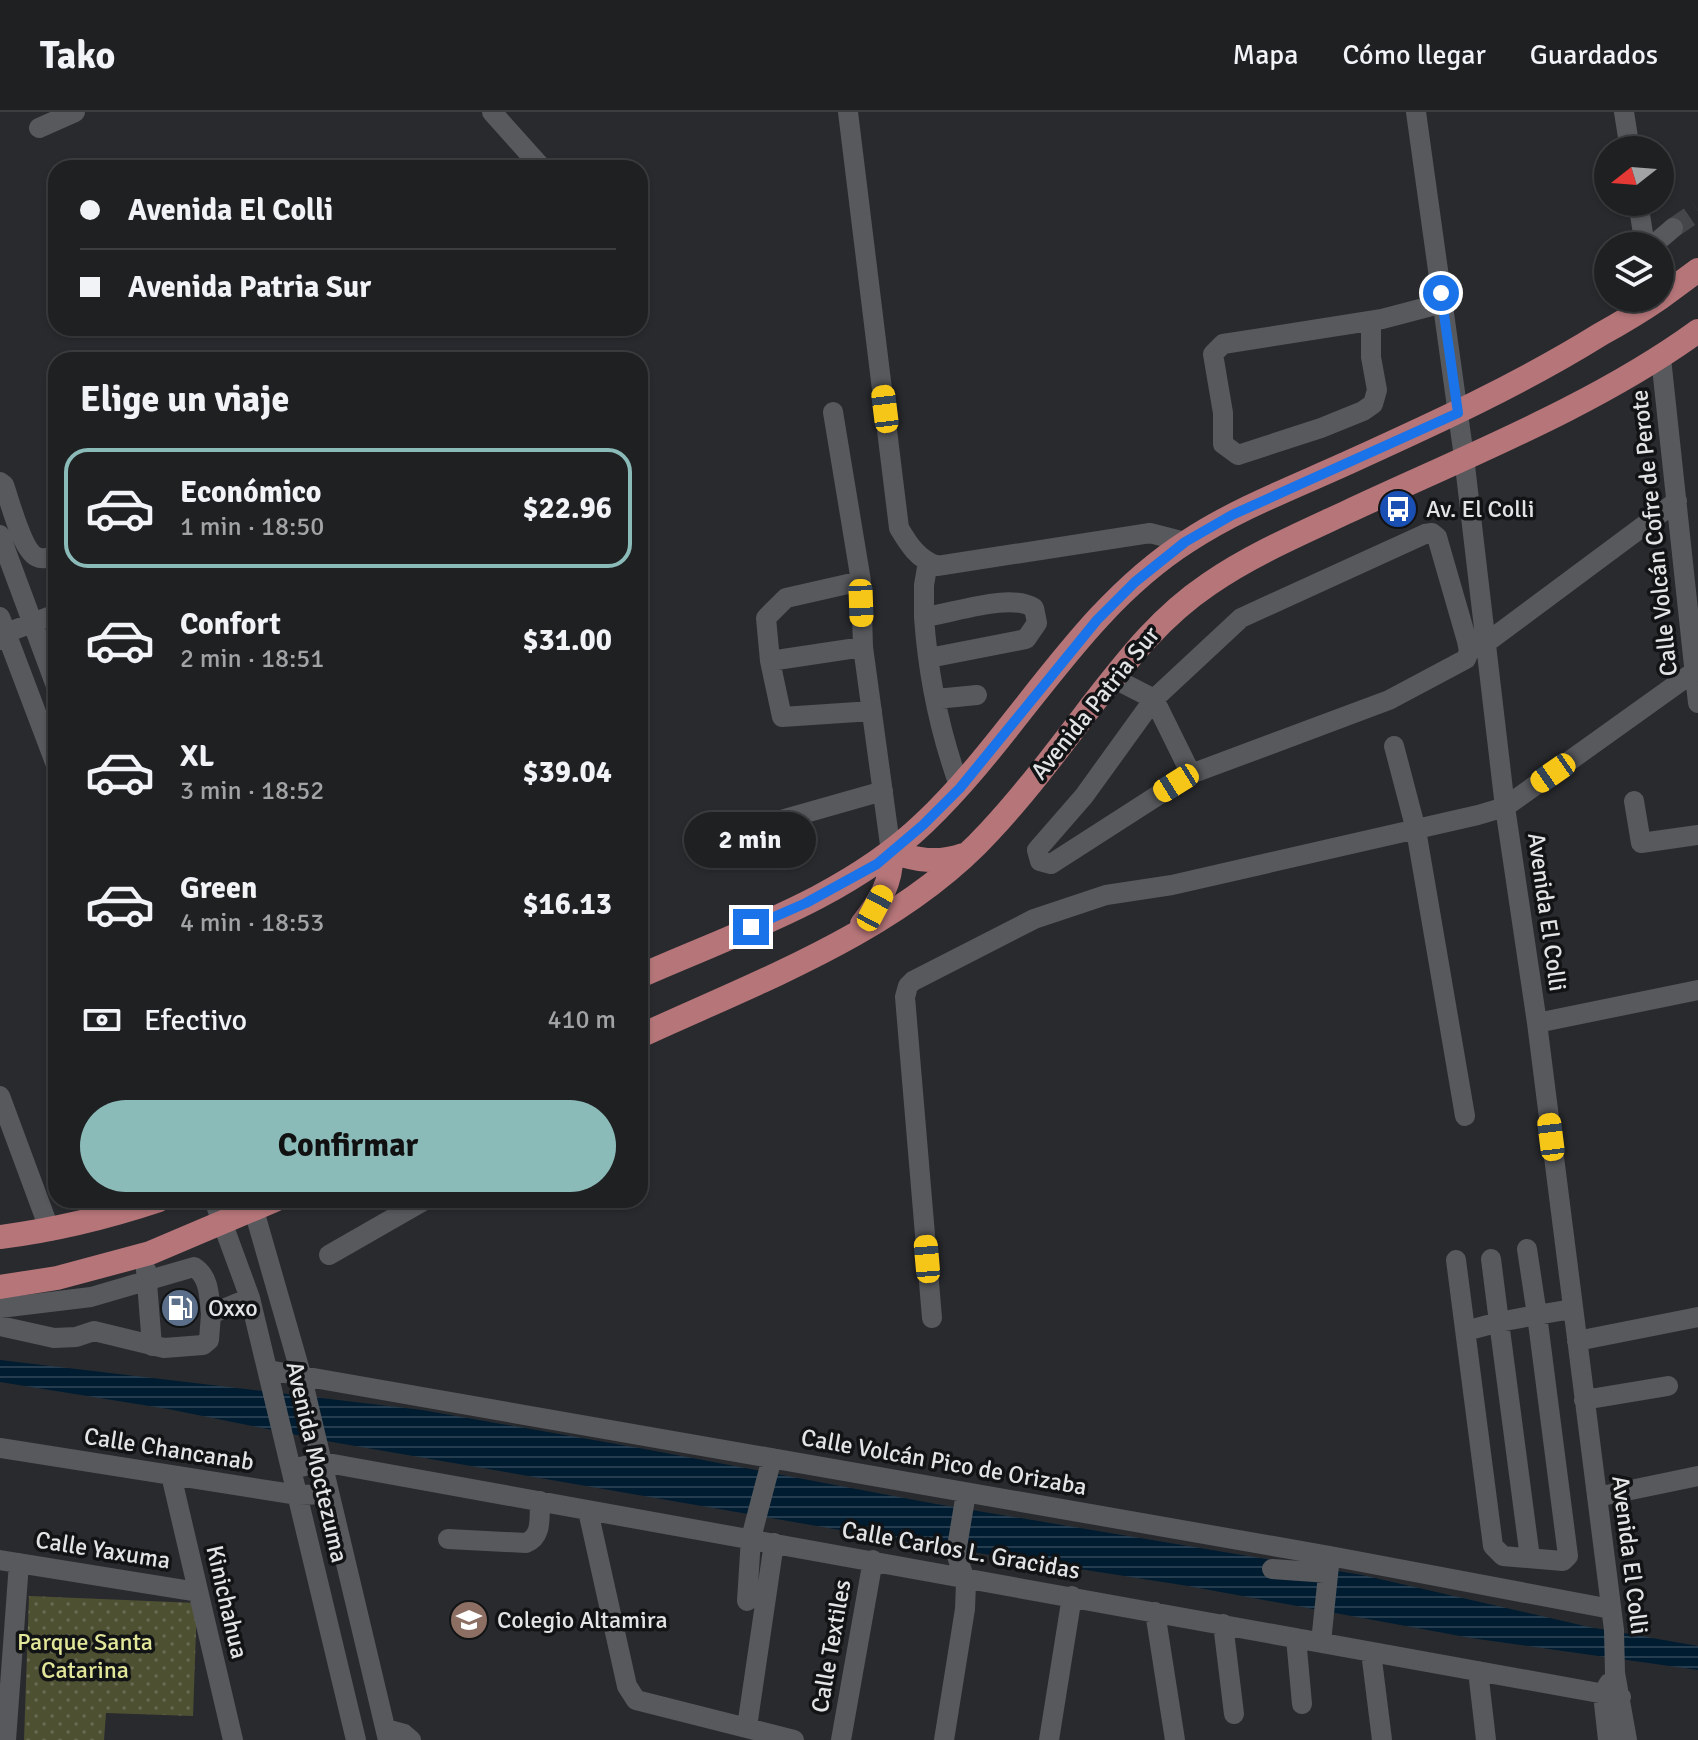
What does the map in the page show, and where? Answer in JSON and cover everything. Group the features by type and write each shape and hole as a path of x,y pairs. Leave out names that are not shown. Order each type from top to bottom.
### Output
{"main road":[{"name":"Avenida Patria Sur","path":"1674,287 1698,270"},
{"name":"Avenida Patria Sur","path":"648,972 806,903 877,864 960,788 1097,620 1135,582 1185,542 1232,515 1458,413 1555,362 1635,312"},
{"name":"Avenida Patria Sur","path":"648,1032 830,948 904,903 950,870 990,831 1144,639 1174,609 1211,582 1292,539 1599,392 1661,358 1698,331"},
{"path":"855,933 875,908 888,883 892,867 891,852 933,862 967,854"},
{"path":"0,1237 50,1231 127,1208"},
{"path":"0,1287 59,1289 223,1223 251,1208"}],"street":[{"path":"39,128 75,112"},
{"path":"492,112 535,160"},
{"path":"848,112 899,528 907,543 937,566 1150,533 1185,542"},
{"name":"Avenida El Colli","path":"1416,112 1464,457 1505,807 1537,1023 1614,1630 1616,1666 1608,1740"},
{"path":"1624,112 1628,136"},
{"path":"1668,232 1673,228"},
{"path":"1376,320 1371,357 1377,390 1373,404 1321,428 1238,455 1223,444 1223,413 1213,354 1219,345 1376,320 1442,298"},
{"name":"Calle Volcán Cofre de Perote","path":"1661,358 1698,703"},
{"path":"833,412 861,581 863,647 891,852"},
{"path":"0,482 4,485 27,550 36,557 48,558"},
{"path":"1486,643 1677,501"},
{"path":"1432,533 1437,537 1467,641 1469,651 1466,659 1389,700 1191,774 1051,864 1040,861 1037,856 1037,850 1084,796 1154,699 1241,618 1425,534 1432,533"},
{"path":"0,535 32,622 48,640"},
{"path":"928,562 924,617 929,658 944,743 960,788"},
{"path":"861,581 786,598 766,618 770,661 782,717 872,711"},
{"path":"924,617 1016,601 1034,608 1037,623 1026,639 1017,642 929,658"},
{"path":"4,638 48,617"},
{"path":"4,638 48,640"},
{"path":"4,638 48,745"},
{"path":"770,661 863,647"},
{"path":"932,1318 905,997 908,986 1034,919 1106,895 1172,885 1505,807 1696,670"},
{"path":"1113,678 1154,699 1191,774"},
{"path":"936,699 977,695"},
{"path":"1394,746 1416,830 1465,1116"},
{"path":"749,829 883,791"},
{"path":"1634,801 1641,843 1698,835"},
{"path":"1537,1023 1698,990"},
{"path":"0,1096 50,1231"},
{"name":"Avenida Moctezuma","path":"217,1208 250,1298 356,1740"},
{"name":"Avenida Moctezuma","path":"261,1208 387,1735"},
{"path":"329,1255 411,1208"},
{"path":"0,1326 54,1338 76,1337 94,1331 152,1346 203,1345 209,1340 211,1314 207,1282 202,1272 194,1267 186,1238"},
{"path":"1456,1260 1493,1546 1503,1556 1563,1561 1569,1554 1527,1249"},
{"path":"143,1255 152,1346"},
{"path":"1491,1259 1530,1558"},
{"path":"0,1308 22,1306 59,1289 91,1297 194,1267"},
{"path":"91,1297 94,1331"},
{"path":"211,1314 250,1298"},
{"path":"22,1306 26,1333"},
{"path":"1466,1331 1572,1309"},
{"path":"1577,1341 1698,1317"},
{"name":"Calle Volcán Pico de Orizaba","path":"270,1375 1329,1565 1611,1609"},
{"path":"1584,1400 1668,1386"},
{"name":"Calle Chancanab","path":"0,1448 298,1495 329,1494"},
{"name":"Calle Carlos L. Gracidas","path":"292,1469 320,1452 588,1511 753,1530 774,1543 1296,1638 1322,1633 1371,1652 1612,1696"},
{"path":"747,1601 753,1530 770,1464"},
{"name":"Kinichahua","path":"171,1475 233,1740"},
{"path":"1597,1497 1698,1476"},
{"path":"944,1740 967,1592 956,1553 965,1499"},
{"path":"448,1539 526,1543 534,1540 539,1532 540,1501"},
{"path":"588,1511 627,1686 636,1700 794,1740"},
{"path":"747,1727 774,1543"},
{"name":"Calle Textiles","path":"841,1740 873,1560"},
{"path":"6,1740 9,1561"},
{"name":"Calle Yaxuma","path":"9,1561 198,1592"},
{"path":"1272,1569 1329,1565 1322,1633"},
{"path":"1049,1740 1072,1596"},
{"path":"1155,1612 1175,1740"},
{"path":"1223,1624 1234,1714"},
{"path":"1296,1638 1302,1704"},
{"path":"1371,1652 1382,1740"},
{"path":"1478,1671 1486,1740"},
{"name":"Avenida El Colli","path":"1612,1696 1627,1740"},
{"path":"387,1735 412,1734"}],"green space":[{"name":"Parque Santa Catarina","path":"29,1596 197,1603 193,1716 106,1713 104,1740 24,1740"}],"water":[{"path":"0,1360 422,1410 936,1504 1362,1575 1589,1627 1698,1646 1698,1670 1471,1638 1188,1586 915,1543 332,1442 168,1409 0,1382"}],"tunnel":[{"path":"1673,228 1698,211"}],"place":[{"name":"Av. El Colli","path":"1398,509"},
{"name":"Oxxo","path":"180,1308"},
{"name":"Colegio Altamira","path":"469,1620"}],"route":[{"path":"751,927 806,903 877,864 923,825 960,788 1097,620 1135,582 1185,542 1232,515 1458,413 1441,293"}]}
